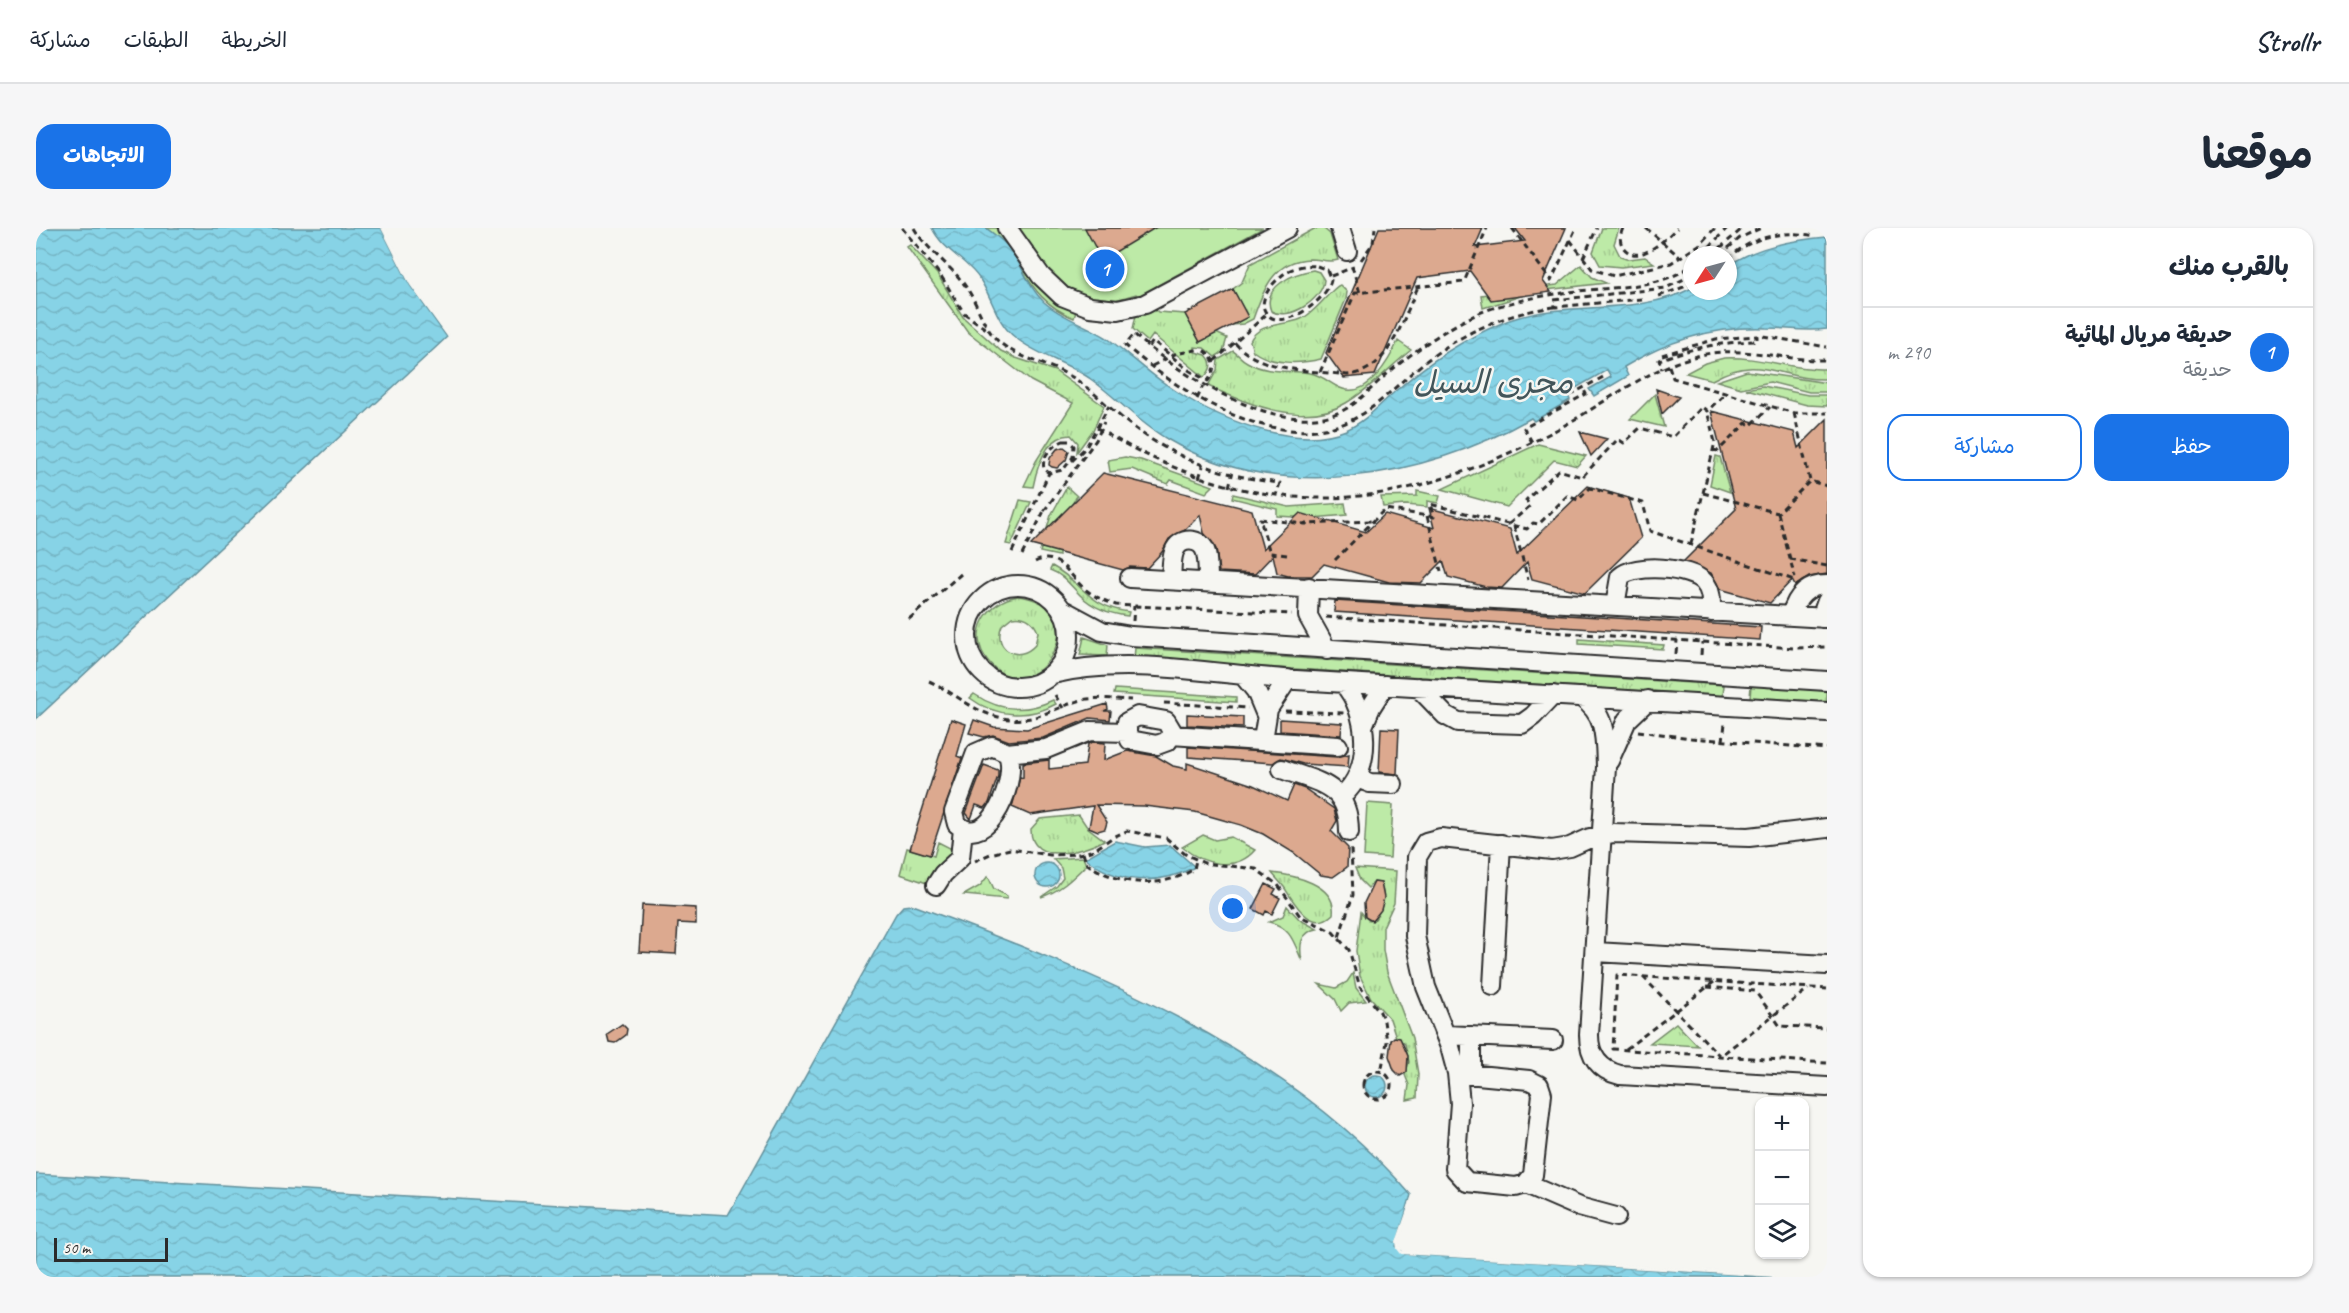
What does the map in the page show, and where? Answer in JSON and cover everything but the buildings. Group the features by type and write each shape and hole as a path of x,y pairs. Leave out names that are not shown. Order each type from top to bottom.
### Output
{"street":[{"path":"1007,228 1041,276 1062,296 1090,307 1118,310 1152,300 1287,228"},
{"path":"1340,228 1347,251"},
{"path":"1171,580 1174,551 1180,543 1191,540 1200,544 1206,553 1208,582"},
{"path":"1615,606 1620,577 1629,570 1641,568 1684,571 1696,576 1709,590 1711,612"},
{"path":"1130,578 1791,616 1825,612"},
{"path":"1791,616 1797,600 1805,591 1827,585"},
{"path":"1827,681 1327,650 1116,634 1087,625 1061,609 1039,590 1009,586 991,593 977,606 967,632 969,650 978,667 994,681 1014,687 1034,684 1052,674 1072,669 1112,665 1343,683 1827,712"},
{"path":"1309,588 1308,616 1327,650"},
{"path":"1052,674 1060,665 1068,643 1069,632 1061,609"},
{"path":"1282,647 1308,616"},
{"path":"1243,675 1256,691 1266,711"},
{"path":"1263,741 1266,711 1288,679"},
{"path":"1341,797 1357,778 1361,762 1362,720 1354,697 1343,683"},
{"path":"1362,720 1385,685"},
{"path":"1418,687 1444,715 1458,722 1522,724 1553,695"},
{"path":"1581,697 1593,706 1604,726 1606,767 1589,1044 1596,1062 1603,1068 1620,1075 1827,1087"},
{"path":"1606,767 1623,728 1633,712 1648,700"},
{"path":"1141,716 1166,721 1170,725 1171,735 1165,744 1157,745 1133,741 1126,732 1129,720 1141,716"},
{"path":"1007,753 1012,767 999,809 990,822 978,830 963,829 955,820 954,812 976,753 992,746 1007,753 1046,749 1090,731 1126,732"},
{"path":"1171,735 1338,746"},
{"path":"1282,769 1329,786 1341,797 1349,815 1349,832"},
{"path":"1357,778 1370,783 1393,784"},
{"path":"1464,1073 1425,987 1418,953 1414,918 1418,851 1426,842 1436,838 1561,850 1602,835 1749,837 1827,828"},
{"path":"936,885 943,874 960,858 963,829"},
{"path":"1493,986 1501,844"},
{"path":"1595,952 1827,964"},
{"path":"1446,1035 1552,1040"},
{"path":"1464,1073 1529,1080 1542,1090 1533,1175 1526,1184 1516,1187 1467,1182 1458,1175 1455,1164 1460,1103 1464,1073 1471,1036"},
{"path":"1526,1184 1579,1207 1616,1217"}],"path":[{"path":"902,228 933,267 964,313 989,330 1007,348 1064,373 1160,445 1204,466 1232,475 1280,483 1276,496"},
{"path":"914,228 922,242 967,289 989,330"},
{"path":"1374,234 1380,228"},
{"path":"1320,372 1355,293 1464,282 1487,228"},
{"path":"1512,228 1551,281 1576,228"},
{"path":"1583,258 1597,228"},
{"path":"1623,228 1620,241 1624,249 1632,254 1645,253 1677,228"},
{"path":"1646,228 1681,258"},
{"path":"1570,240 1592,269 1614,276 1651,270 1681,258 1699,245 1714,228"},
{"path":"1710,246 1727,228"},
{"path":"1721,246 1731,235 1743,228"},
{"path":"1731,246 1740,238 1761,228 1764,237"},
{"path":"1737,252 1764,237 1789,233 1815,236"},
{"path":"1347,251 1360,293"},
{"path":"933,267 941,260"},
{"path":"1309,266 1321,266 1330,273 1330,287 1312,306 1297,315 1278,320 1267,314 1265,299 1273,284 1285,273 1309,266"},
{"path":"1642,299 1555,306 1522,312 1476,330 1431,357 1359,417 1334,428 1306,431 1275,427 1234,415 1197,399 1163,377 1125,345 1134,334 1148,348 1203,386 1268,410 1301,417 1324,417 1347,408 1408,357 1478,314 1545,295 1666,280 1683,270"},
{"path":"1555,306 1554,300 1666,288 1683,280"},
{"path":"1235,343 1257,361 1320,372 1358,375 1377,365 1384,357 1418,286"},
{"path":"1659,296 1683,287"},
{"path":"1214,361 1267,314"},
{"path":"1662,355 1697,343 1757,336 1757,341 1717,344 1677,353 1659,360 1662,369"},
{"path":"1763,336 1827,347"},
{"path":"1148,348 1153,340 1187,369 1208,381 1214,369 1214,361 1209,353 1201,349 1175,354 1152,366"},
{"path":"1097,428 1147,457 1199,478 1229,487 1276,496 1333,498 1390,493 1453,475 1532,442 1662,369 1700,355 1737,351 1800,360 1827,360"},
{"path":"1669,366 1673,378 1770,407 1794,413 1827,413"},
{"path":"1570,395 1606,375"},
{"path":"1197,399 1203,386"},
{"path":"1532,442 1524,428 1586,394 1583,388"},
{"path":"1707,411 1726,393"},
{"path":"1071,462 1074,446 1063,441 1050,449 1044,460 1044,469 1049,473 1059,473 1071,462 1086,447 1109,406"},
{"path":"1511,525 1530,506 1526,500 1559,470 1582,477 1618,439 1624,443 1640,428 1673,437 1702,407 1707,411 1715,442 1691,544"},
{"path":"1713,450 1718,451 1746,423 1750,426 1770,407"},
{"path":"1794,413 1810,481"},
{"path":"1022,555 1044,511 1096,440 1104,422"},
{"path":"1199,478 1204,466"},
{"path":"1012,552 1049,473"},
{"path":"1229,487 1232,475"},
{"path":"1810,481 1827,486"},
{"path":"1778,513 1810,481"},
{"path":"1335,560 1385,509 1434,517 1430,504 1527,529 1533,523 1539,524 1567,496 1578,500 1590,488 1643,503 1650,531 1796,580"},
{"path":"1703,493 1778,513"},
{"path":"1778,513 1796,580"},
{"path":"1427,516 1441,571"},
{"path":"1287,555 1269,553 1260,519 1328,524 1373,521"},
{"path":"1511,525 1528,580"},
{"path":"1035,562 1044,559 1055,560 1092,595 1116,604 1134,606 1702,642 1827,647"},
{"path":"1790,560 1827,566"},
{"path":"909,620 961,574"},
{"path":"1789,588 1796,580"},
{"path":"1133,621 1134,606"},
{"path":"1676,654 1677,640"},
{"path":"1701,655 1702,642"},
{"path":"929,681 954,693 982,712 1002,718 1031,719 1086,699 1142,701"},
{"path":"1055,695 1063,708"},
{"path":"1154,702 1362,720"},
{"path":"1623,728 1691,738 1827,748"},
{"path":"971,863 990,854 1010,849 1050,855 1083,853 1127,831 1161,836 1196,860 1214,866 1245,866 1256,869 1278,885 1300,916 1339,937 1349,950 1360,987 1384,1021 1387,1042 1381,1072"},
{"path":"1339,937 1353,895 1349,832"},
{"path":"1083,853 1086,863 1100,872 1136,882 1159,881 1186,874 1194,869 1196,860"},
{"path":"1827,989 1617,975 1613,1049 1827,1063"},
{"path":"1642,977 1720,1056"},
{"path":"1625,1050 1715,981"},
{"path":"1707,987 1755,991 1780,1026 1827,1028"},
{"path":"1720,1056 1810,988"},
{"path":"1371,1072 1381,1072 1389,1079 1390,1089 1380,1099 1369,1098 1363,1090 1364,1080 1371,1072"}],"green space":[{"path":"986,228 1263,228 1138,296 1136,294 1112,301 1081,295 1074,318 1045,300 1010,252"},
{"path":"1323,228 1330,234 1338,260 1310,259 1287,265 1279,271 1266,288 1253,319 1243,324 1232,325 1247,316 1233,289 1242,282 1250,264 1314,229"},
{"path":"1602,228 1619,228 1614,244 1620,256 1629,259 1645,257 1654,263 1621,267 1600,265 1593,252"},
{"path":"910,245 938,275 963,317 1001,351 1055,371 1104,406 1093,430 1077,452 1078,443 1071,435 1062,437 1049,446 1040,462 1033,487 1024,486 1036,461 1073,403 1031,381 968,332 907,247"},
{"path":"1581,265 1592,277 1606,283 1537,291 1483,308 1481,295 1557,285"},
{"path":"1313,270 1319,272 1324,280 1312,301 1304,307 1287,313 1278,314 1271,311 1269,302 1275,288 1297,274"},
{"path":"1340,285 1347,292 1346,299 1321,359 1304,362 1277,361 1260,356 1253,351 1250,341 1259,331 1307,316"},
{"path":"1155,309 1158,312 1185,314 1200,342 1216,333 1227,338 1223,352 1215,357 1204,348 1195,347 1195,352 1206,355 1211,363 1204,377 1153,335 1148,342 1133,329 1136,315 1144,315"},
{"path":"1398,341 1411,350 1363,391 1346,403 1330,410 1313,413 1277,411 1240,400 1208,386 1217,370 1218,360 1233,351 1255,366 1278,371 1315,374 1343,389 1361,388 1377,375"},
{"path":"1724,358 1827,369 1827,379 1758,368 1744,368 1712,380 1686,373 1705,363"},
{"path":"1747,371 1827,383 1827,392 1809,392 1770,382 1741,388 1717,381"},
{"path":"1763,386 1808,395 1827,395 1827,406 1807,405 1746,389"},
{"path":"1655,394 1664,427 1630,419"},
{"path":"1538,444 1586,456 1577,466 1554,460 1507,507 1442,489"},
{"path":"1716,456 1720,457 1730,492 1710,485"},
{"path":"1125,457 1141,460 1213,486 1206,493 1171,480 1168,484 1132,469 1110,472 1108,460"},
{"path":"1067,487 1077,496 1064,525 1059,556 1040,552 1051,515"},
{"path":"1417,491 1440,496 1438,503 1427,501 1427,507 1405,505 1383,507 1381,497 1417,496"},
{"path":"1233,494 1289,507 1345,503 1347,515 1312,518 1277,516 1277,509 1232,498"},
{"path":"1020,500 1031,502 1011,545 1006,544"},
{"path":"1052,566 1094,599 1104,605 1129,612 1128,616 1096,607 1080,595 1063,577 1050,570"},
{"path":"1018,596 1043,604 1056,619 1058,636 1052,654 1041,669 1024,677 1006,675 988,661 979,640 983,620 997,604","holes":["1012,617 1028,619 1038,632 1035,645 1028,651 1021,653 1008,651 1001,641 1002,625"]},
{"path":"1084,637 1108,645 1107,656 1080,655"},
{"path":"1579,639 1664,645 1663,649 1579,644"},
{"path":"1135,648 1724,685 1723,696 1134,659"},
{"path":"1751,685 1827,691 1827,703 1750,698"},
{"path":"1115,689 1236,697 1236,702 1114,694"},
{"path":"974,694 1003,707 1033,707 1053,700 1056,704 1035,712 1012,714 980,704 970,698"},
{"path":"1367,803 1393,805 1390,858 1364,856"},
{"path":"1079,815 1087,827 1104,840 1085,848 1060,853 1039,848 1033,841 1031,829 1040,819"},
{"path":"1203,835 1215,840 1231,837 1255,850 1238,862 1219,864 1199,858 1182,847"},
{"path":"938,842 953,852 930,884 900,874 907,848 934,856"},
{"path":"1083,857 1086,865 1076,875 1060,888 1041,897 1057,886 1063,878 1061,868 1053,859"},
{"path":"1355,868 1396,871 1394,903 1383,927 1383,950 1387,972 1412,1038 1418,1074 1417,1098 1407,1100 1409,1085 1405,1075 1409,1062 1405,1044 1396,1037 1390,1019 1371,998 1360,976 1356,951 1361,912 1369,921 1375,919 1382,906 1383,892 1379,883 1374,882 1368,888 1360,880"},
{"path":"1272,873 1302,879 1321,888 1328,895 1333,914 1317,921 1310,919 1298,908"},
{"path":"988,876 994,889 1007,896 1007,899 964,895 980,886"},
{"path":"1287,906 1300,920 1317,929 1307,933 1302,940 1302,961 1287,932 1269,922 1283,916"},
{"path":"1353,973 1356,988 1366,1001 1349,1003 1341,1011 1335,999 1319,984 1336,988 1347,982"},
{"path":"1676,1023 1698,1046 1650,1043"}],"water":[{"path":"36,228 381,228 410,285 447,337 36,719"},
{"name":"مجرى السيل","path":"932,228 986,228 1010,249 1034,290 1044,302 1059,313 1107,338 1185,397 1229,419 1278,434 1302,437 1325,436 1354,426 1435,360 1461,343 1502,323 1549,311 1647,303 1683,292 1683,300 1737,300 1737,260 1751,253 1789,242 1827,237 1827,329 1747,328 1692,337 1657,350 1624,367 1628,376 1594,396 1589,389 1611,377 1607,370 1567,393 1570,400 1534,421 1531,418 1489,439 1445,456 1398,469 1350,476 1303,477 1256,472 1210,460 1167,439 1147,426 1092,380 1016,338 1004,326 976,274 937,236"},
{"path":"1115,841 1145,847 1170,845 1195,867 1167,877 1138,879 1110,873 1085,858"},
{"path":"1047,863 1052,864 1058,870 1058,880 1052,886 1047,887 1042,886 1036,880 1035,875 1036,870 1042,864"},
{"path":"913,905 1048,957 1182,1019 1245,1056 1305,1097 1360,1143 1411,1195 1396,1246 1405,1254 1772,1277 36,1277 36,1174 728,1215 896,914 903,906"},
{"path":"1376,1075 1384,1078 1387,1086 1384,1094 1376,1097 1368,1094 1365,1086 1368,1078"}],"pier":[{"path":"381,228 385,228 412,284 449,335 449,339 410,285"},
{"path":"1413,1192 1399,1243 1402,1251 1772,1274 1775,1277 1401,1254 1396,1242"}],"place":[{"name":"حديقة مريال المائية","path":"1105,269"}]}
